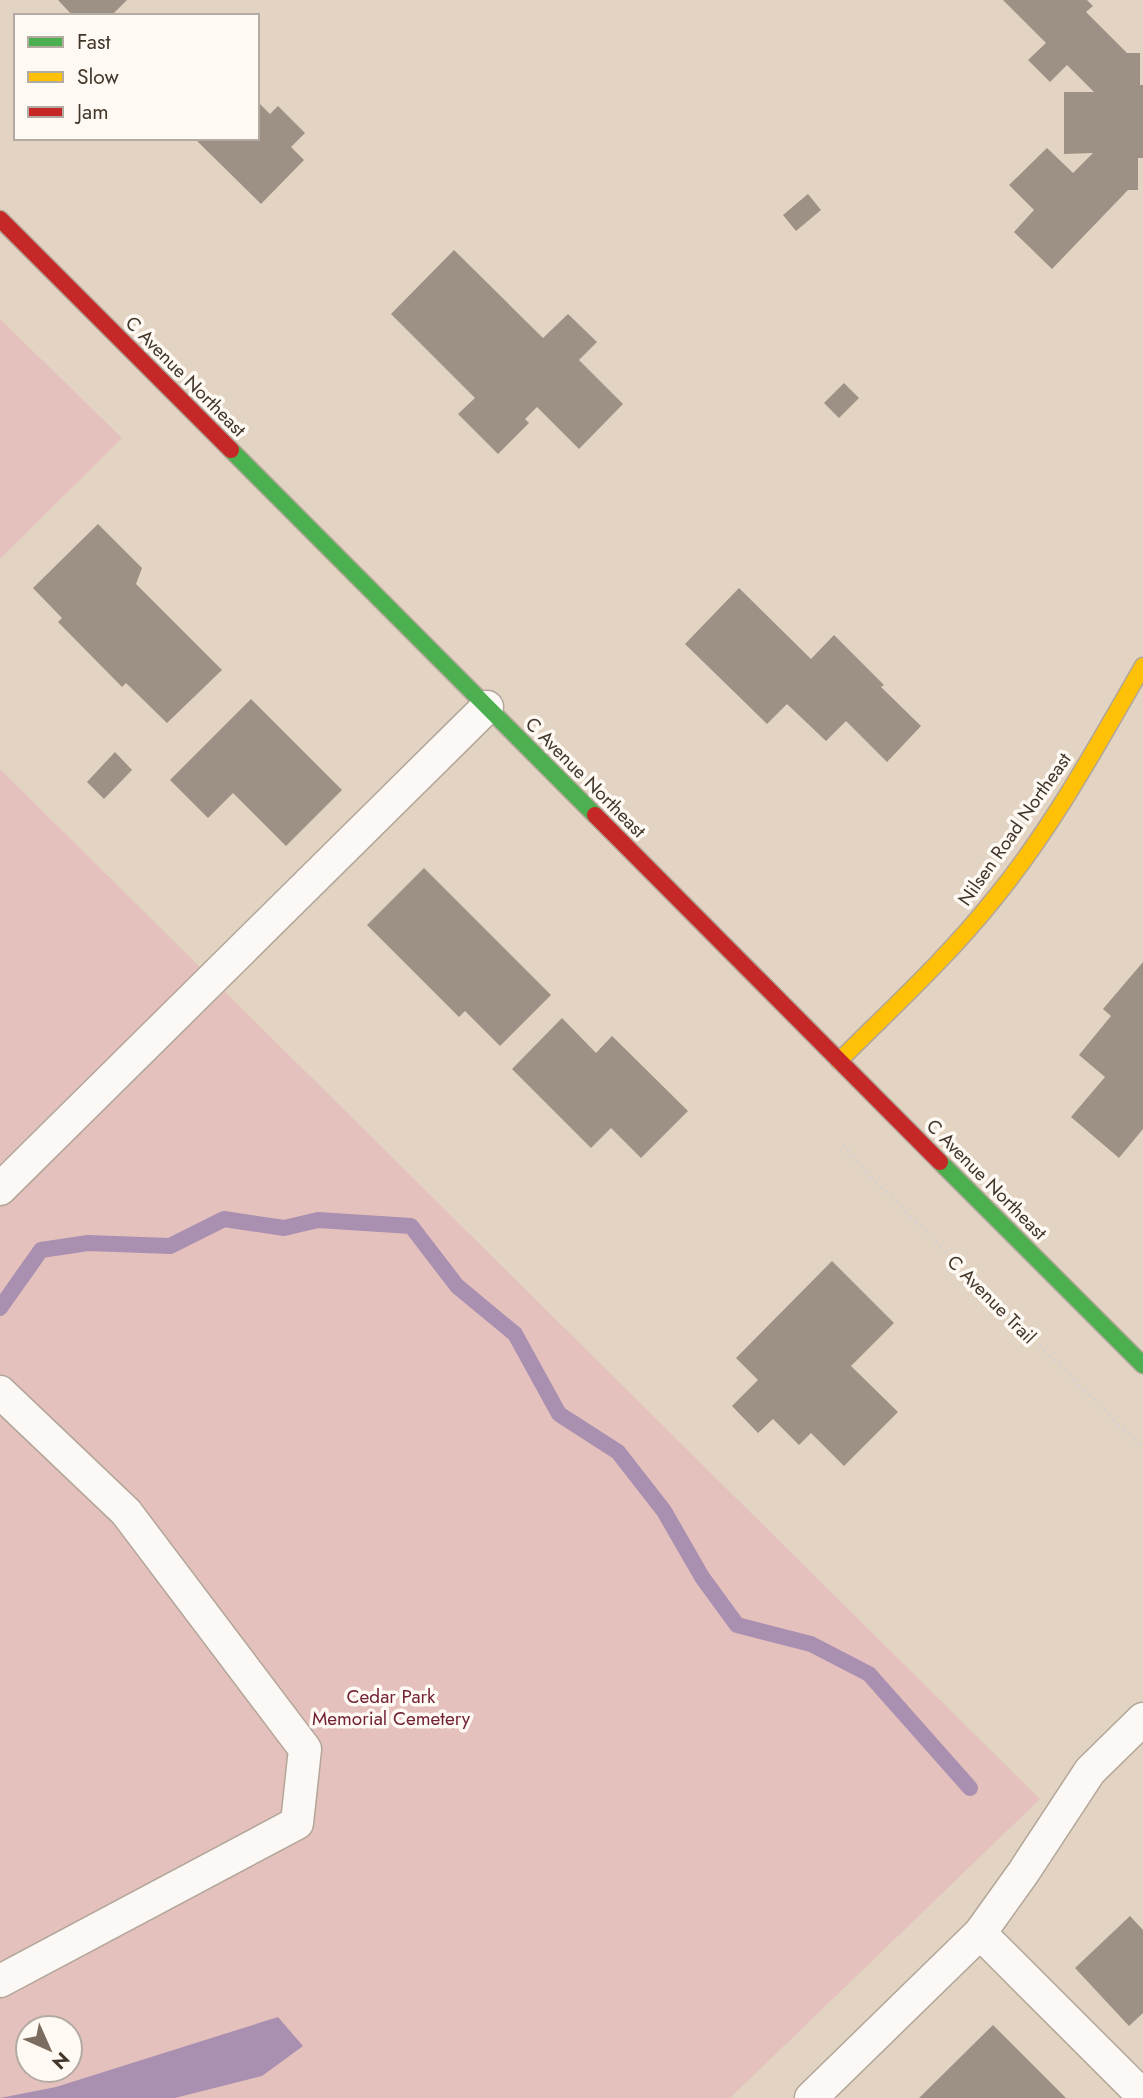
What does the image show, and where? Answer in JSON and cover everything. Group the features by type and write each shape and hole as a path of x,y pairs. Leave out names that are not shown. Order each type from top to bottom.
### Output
{"street":[{"name":"C Avenue Northeast","path":"0,219 1143,1365"},
{"name":"Nilsen Road Northeast","path":"839,1061 971,927 1021,863 1108,727 1143,666"}],"lane":[{"path":"0,1189 487,707"},
{"path":"0,1391 126,1513 304,1749 297,1823 0,1981"},
{"path":"811,2098 980,1933 1090,1771 1143,1718"},
{"path":"980,1933 1143,2096"}],"path":[{"name":"C Avenue Trail","path":"843,1145 867,1173 1143,1450"}],"green space":[{"path":"0,319 122,438 0,559"},
{"name":"Cedar Park Memorial Cemetery","path":"0,769 1040,1799 730,2098 0,2098"}],"shaded area":[{"path":"278,2017 303,2046 262,2076 175,2098 0,2098 66,2084 84,2084 84,2078"}],"building":[{"path":"58,0 127,0 113,14 71,14"},
{"path":"1003,0 1087,0 1093,6 1086,12 1127,53 1140,53 1143,158 1138,158 1138,190 1128,190 1052,269 1014,232 1034,210 1009,185 1047,148 1073,173 1093,153 1064,154 1064,92 1094,92 1067,65 1050,82 1028,60 1046,43"},
{"path":"259,103 270,114 278,106 305,133 291,147 304,160 261,204 196,140 259,140"},
{"path":"808,194 821,210 796,231 783,215"},
{"path":"454,250 543,338 568,314 597,342 579,360 623,404 579,449 537,407 525,419 529,423 498,454 458,414 475,398 391,314"},
{"path":"844,383 859,398 839,418 824,403"},
{"path":"98,524 142,568 136,584 222,670 167,723 126,683 122,687 58,622 62,618 33,588"},
{"path":"739,588 811,659 834,635 921,726 887,762 846,721 826,741 787,704 767,724 685,644"},
{"path":"251,699 342,790 286,846 233,793 208,818 170,780"},
{"path":"115,752 132,770 104,799 87,782"},
{"path":"424,868 551,995 500,1046 465,1011 459,1017 367,925"},
{"path":"1143,962 1143,1129 1119,1158 1071,1117 1105,1077 1079,1055 1111,1016 1103,1009"},
{"path":"562,1018 596,1053 612,1036 688,1111 641,1158 611,1128 591,1148 512,1069"},
{"path":"832,1261 894,1323 851,1366 898,1412 844,1466 811,1433 799,1445 773,1419 758,1433 732,1406 758,1380 736,1358"},
{"path":"1130,1916 1143,1930 1143,2013 1129,2026 1075,1968"},
{"path":"993,2025 1066,2098 919,2098"}],"waterway":[{"path":"0,1308 41,1250 88,1243 170,1246 224,1219 284,1228 318,1220 411,1226 457,1286 515,1334 559,1414 618,1452 664,1511 702,1577 737,1625 811,1644 869,1674 970,1788"}],"traffic: fast":[{"path":"231,450 595,815"},
{"path":"940,1162 1143,1365"}],"traffic: slow":[{"path":"839,1061 957,942 1015,872 1073,786 1143,666"}],"traffic: jam":[{"path":"0,219 231,450"},
{"path":"595,815 940,1162"}]}
